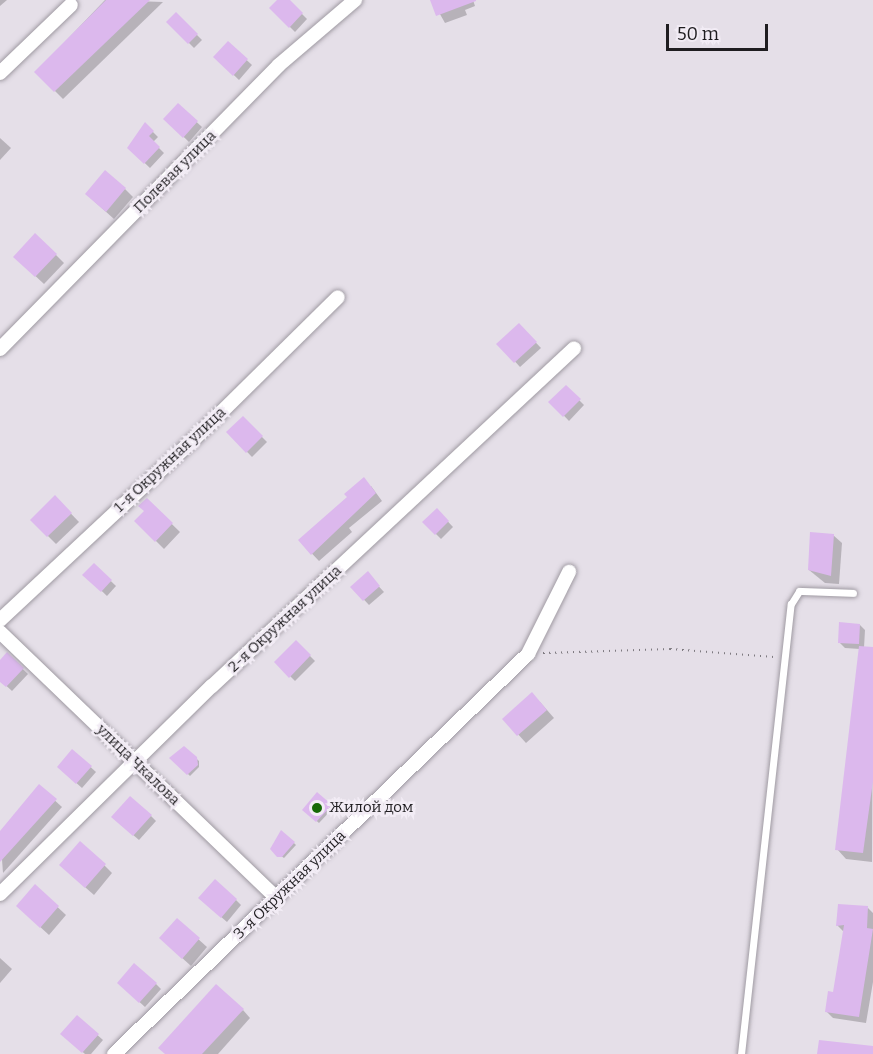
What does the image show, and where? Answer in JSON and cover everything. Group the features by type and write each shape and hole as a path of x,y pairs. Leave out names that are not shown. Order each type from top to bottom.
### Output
{"street":[{"name":"Полевая улица","path":"0,349 279,65 355,0"},
{"path":"0,73 71,5"},
{"name":"1-я Окружная улица","path":"0,620 191,442 338,297"},
{"name":"2-я Окружная улица","path":"0,894 135,763 574,349"},
{"name":"3-я Окружная улица","path":"114,1054 528,654 569,572"},
{"name":"улица Чкалова","path":"0,632 276,898"}],"lane":[{"path":"741,1054 794,596 806,590 853,593"}],"path":[{"path":"528,654 670,649 786,658"}],"building":[{"path":"106,0 150,0 54,92 34,72"},
{"path":"277,0 290,0 303,13 289,28 269,8"},
{"path":"430,0 476,0 476,1 436,16"},
{"path":"176,12 198,34 188,44 166,22"},
{"path":"228,41 248,59 233,76 213,57"},
{"path":"178,103 198,121 183,138 163,119"},
{"path":"145,122 154,131 149,136 160,147 144,164 127,148"},
{"path":"105,170 126,188 106,212 85,194"},
{"path":"35,233 57,254 35,277 13,257"},
{"path":"519,323 537,342 514,363 496,344"},
{"path":"566,385 581,399 563,417 548,402"},
{"path":"243,416 263,436 246,453 226,432"},
{"path":"364,477 376,493 311,555 298,540 347,497 344,494"},
{"path":"55,495 72,513 47,537 30,520"},
{"path":"147,498 173,523 155,542 134,521 144,511 138,506"},
{"path":"437,508 449,521 435,535 422,522"},
{"path":"810,532 834,534 831,576 808,570"},
{"path":"94,563 112,580 101,592 82,575"},
{"path":"368,571 380,586 363,601 350,587"},
{"path":"839,622 860,624 859,644 838,643"},
{"path":"296,640 311,655 289,678 274,662"},
{"path":"859,646 873,647 873,781 863,853 835,850"},
{"path":"7,652 24,668 6,687 0,682 0,660"},
{"path":"532,692 547,710 517,736 502,719"},
{"path":"184,746 197,757 198,765 187,775 169,758"},
{"path":"72,749 92,766 76,784 57,767"},
{"path":"39,784 57,799 0,862 0,831"},
{"name":"Жилой дом","path":"317,792 332,805 316,822 302,810"},
{"path":"130,796 152,815 133,836 111,817"},
{"name":"Жилой дом","path":"281,830 295,842 282,857 277,857 270,849"},
{"path":"80,841 106,864 85,888 59,865"},
{"path":"215,879 237,899 221,918 198,898"},
{"path":"35,884 59,906 40,928 16,906"},
{"path":"838,904 868,906 867,928 873,929 859,1017 825,1012 828,991 833,992 844,925 836,926"},
{"path":"177,918 200,938 182,959 159,938"},
{"path":"134,963 157,983 139,1003 117,983"},
{"path":"216,984 244,1009 202,1054 165,1054 158,1048"},
{"path":"77,1015 99,1034 82,1053 60,1034"},
{"path":"819,1040 873,1046 873,1054 817,1054"}],"place":[{"name":"Жилой дом","path":"317,808"}]}
